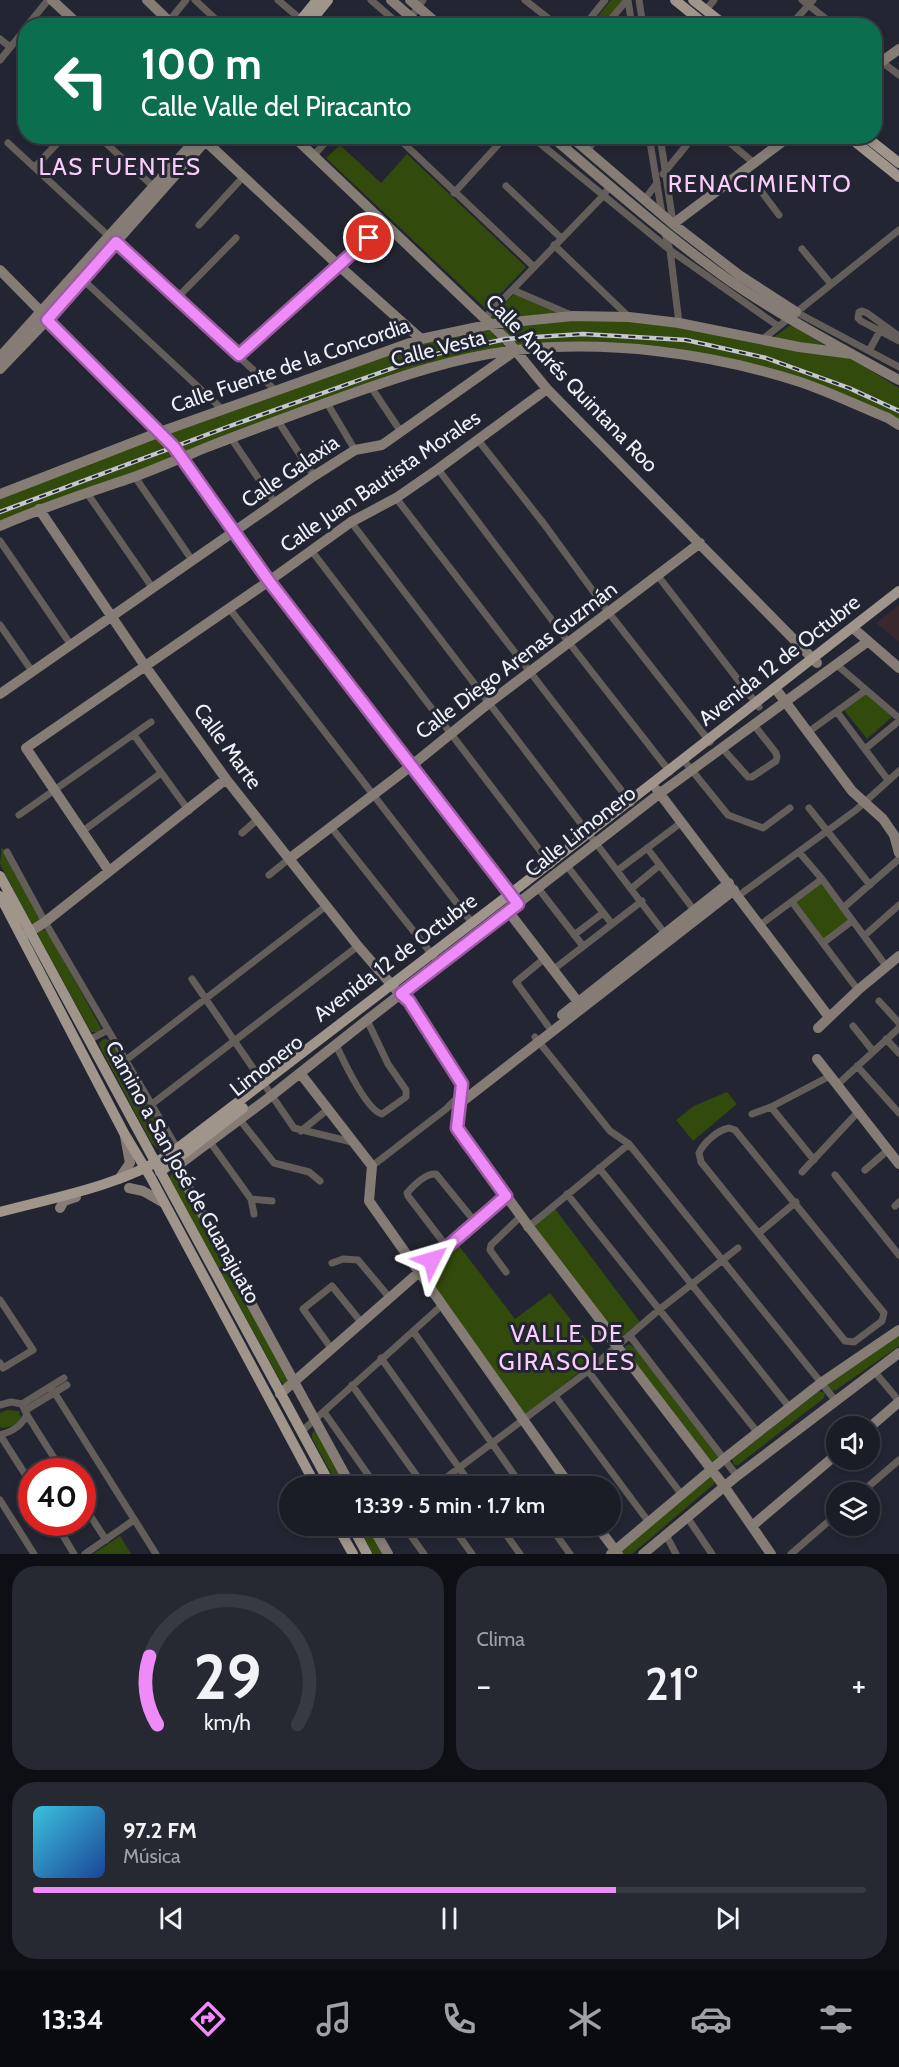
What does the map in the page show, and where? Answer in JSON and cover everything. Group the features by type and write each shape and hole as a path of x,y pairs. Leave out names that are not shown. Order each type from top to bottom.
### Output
{"main road":[{"path":"307,18 317,0"},
{"path":"310,18 328,0"},
{"path":"675,0 698,18"},
{"path":"693,0 700,18"},
{"path":"858,144 899,177"},
{"path":"875,144 899,163"},
{"name":"Avenida 12 de Octubre","path":"855,630 899,591"},
{"name":"Avenida 12 de Octubre","path":"0,1212 119,1179 144,1168 158,1168 397,991 433,956 473,925 513,899 551,864 592,837 630,803 655,788 670,772 757,705 779,695 815,661 899,600"},
{"name":"Avenida 12 de Octubre","path":"670,772 689,767 710,742"},
{"name":"Camino a San José de Guanajuato","path":"0,877 25,934 124,1133 311,1476"},
{"name":"Camino a San José de Guanajuato","path":"0,896 89,1040 325,1476"},
{"path":"343,1536 353,1554"},
{"path":"357,1536 367,1554"}],"street":[{"path":"33,18 48,0"},
{"path":"52,0 71,18"},
{"path":"147,0 164,18"},
{"path":"173,18 186,0"},
{"path":"195,0 215,18"},
{"path":"278,0 298,18"},
{"path":"371,0 392,18"},
{"path":"391,0 411,17 417,2 432,18"},
{"path":"525,0 548,18"},
{"path":"590,18 605,0"},
{"path":"612,18 627,0"},
{"path":"627,0 630,18"},
{"path":"639,0 642,18"},
{"path":"702,18 714,0"},
{"path":"796,18 808,2 826,18"},
{"path":"0,60 18,37"},
{"path":"0,39 10,47"},
{"path":"882,59 899,49"},
{"path":"882,65 899,75"},
{"path":"8,143 275,390"},
{"path":"35,167 57,144"},
{"path":"107,144 156,190"},
{"path":"0,369 3,356 44,316 198,144"},
{"path":"210,144 338,265 421,339"},
{"name":"Calle Andrés Quintana Roo","path":"302,144 488,321 516,350 548,389 815,661"},
{"path":"314,155 324,144"},
{"path":"404,144 533,266"},
{"path":"454,193 499,144"},
{"path":"541,144 670,250 778,326"},
{"path":"560,144 610,186 670,231 739,274 792,315 852,354 871,356 899,380"},
{"path":"579,144 662,214"},
{"path":"587,151 592,144"},
{"path":"650,144 662,214 670,231"},
{"path":"661,144 679,323"},
{"path":"645,199 688,144"},
{"path":"731,144 755,164"},
{"path":"670,231 780,144"},
{"path":"746,171 779,214"},
{"path":"199,225 244,176"},
{"path":"506,186 561,238"},
{"path":"488,321 533,266 603,196 610,186"},
{"path":"239,355 385,224"},
{"path":"763,339 899,230"},
{"path":"177,298 236,238"},
{"path":"554,245 629,317"},
{"path":"802,249 831,284"},
{"path":"0,270 160,432 182,458 269,581 513,899"},
{"path":"79,276 223,410"},
{"path":"513,290 573,316"},
{"path":"792,315 871,356 899,367"},
{"name":"Calle Fuente de la Concordia","path":"0,494 275,390 421,339 488,321 573,316 629,317 679,323 852,354"},
{"path":"871,356 881,327"},
{"path":"881,327 899,336"},
{"path":"881,327 899,341"},
{"name":"Calle Vesta","path":"0,526 39,509 135,477 231,438 399,376 516,350 621,349 680,354 730,363 798,381 888,418 899,425"},
{"name":"Calle Galaxia","path":"0,694 314,477 355,450 376,447 401,432 516,350"},
{"path":"371,387 401,432"},
{"name":"Calle Juan Bautista Morales","path":"55,790 26,748 351,522 396,498 548,389"},
{"path":"327,403 355,450"},
{"path":"278,421 314,477"},
{"path":"231,438 275,503"},
{"path":"478,440 710,742"},
{"path":"438,469 670,772"},
{"path":"135,477 192,560"},
{"path":"87,493 152,587"},
{"path":"396,498 630,803"},
{"name":"Calle Marte","path":"39,509 111,617 226,779 358,946 397,991 409,1001 462,1084 455,1103 452,1130 603,1331 724,1486 771,1554"},
{"path":"351,522 668,936"},
{"path":"0,541 71,645"},
{"name":"Calle Diego Arenas Guzmán","path":"269,874 411,766 490,702 570,644 700,543"},
{"path":"312,550 551,864"},
{"path":"658,576 757,705"},
{"path":"229,608 473,925"},
{"path":"0,625 32,671"},
{"path":"855,630 899,668"},
{"name":"Calle Limonero","path":"174,1157 210,1142 240,1120 266,1090 300,1073 367,1020 397,991 508,911 513,899 538,888 567,866 592,837 655,788 723,749 754,725 779,695 837,665 867,642"},
{"path":"837,665 899,719 865,748"},
{"path":"807,733 866,690"},
{"path":"779,695 852,791 897,833 899,853"},
{"path":"837,711 888,780"},
{"path":"19,815 151,722"},
{"path":"723,749 748,777 752,777 776,761 776,753 754,725"},
{"path":"134,735 189,811"},
{"path":"689,767 728,815 763,828 790,808"},
{"path":"668,936 694,910 734,890 799,852 827,832 865,803 899,771"},
{"path":"83,831 161,773"},
{"path":"25,934 45,922 189,811 226,779"},
{"path":"655,788 829,1017"},
{"path":"55,790 109,871"},
{"path":"809,808 870,885"},
{"path":"242,833 258,819"},
{"path":"618,870 682,822"},
{"path":"331,827 433,956"},
{"path":"647,848 694,910"},
{"path":"7,852 45,922 152,1104 174,1157 346,1476"},
{"path":"799,852 822,879 886,966"},
{"path":"843,908 899,859"},
{"path":"632,888 660,865"},
{"path":"567,866 612,924"},
{"path":"760,925 822,879"},
{"path":"538,888 583,946"},
{"path":"563,1476 369,1202 374,1164 537,1040 668,936 734,890"},
{"path":"554,969 642,901"},
{"path":"792,902 858,990"},
{"path":"864,936 899,905"},
{"path":"126,1060 326,906"},
{"path":"508,911 554,969 574,1009"},
{"path":"574,935 603,913"},
{"path":"823,943 852,921"},
{"path":"152,1104 358,946"},
{"path":"818,1028 858,990 899,956"},
{"path":"545,958 516,982 548,1026"},
{"path":"192,979 294,1128 352,1142"},
{"path":"879,1001 899,1023"},
{"path":"537,1040 548,1026 574,1009"},
{"path":"336,1045 354,1081 375,1111 382,1114 406,1097 406,1090 388,1064 367,1020"},
{"path":"853,1026 873,1051"},
{"path":"752,1114 833,1080 857,1066 899,1028"},
{"path":"89,1040 108,1030"},
{"path":"886,1039 899,1053"},
{"path":"537,1040 610,1131 629,1144 835,1400"},
{"path":"817,1059 899,1164"},
{"path":"857,1066 899,1113"},
{"path":"300,1073 352,1142 374,1164"},
{"path":"771,1107 814,1160"},
{"path":"301,1131 327,1110"},
{"path":"802,1172 858,1112"},
{"path":"240,1120 274,1163 309,1172 320,1181"},
{"path":"604,1536 615,1553 648,1521 875,1337 882,1321 884,1313 796,1202 735,1130 724,1129 702,1146 699,1153 701,1162 845,1341 854,1342 875,1337 899,1330"},
{"path":"119,1179 130,1163 124,1133"},
{"path":"210,1142 251,1199 254,1214"},
{"path":"527,1228 629,1144"},
{"path":"865,1170 888,1150"},
{"path":"599,1167 790,1408"},
{"path":"447,1247 407,1193 428,1175 436,1174 476,1223"},
{"path":"835,1175 899,1255"},
{"path":"60,1208 64,1201 88,1193 92,1187"},
{"path":"129,1188 149,1193 164,1203"},
{"path":"567,1194 758,1433"},
{"path":"280,1394 504,1198"},
{"path":"251,1199 272,1201"},
{"path":"759,1233 796,1202"},
{"path":"506,1272 490,1250 491,1245 519,1217"},
{"path":"448,1476 588,1371 738,1248"},
{"path":"333,1263 343,1259 358,1260 389,1297"},
{"path":"331,1348 303,1309 332,1286 361,1322"},
{"path":"0,1300 33,1350 3,1368 0,1363"},
{"path":"301,1432 441,1306"},
{"path":"413,1331 515,1476"},
{"path":"630,1335 737,1476"},
{"path":"643,1554 724,1486 899,1353"},
{"path":"381,1358 465,1476"},
{"path":"588,1371 682,1495"},
{"path":"874,1371 899,1402 880,1418"},
{"path":"18,1463 0,1435 21,1425 25,1409 65,1382"},
{"path":"352,1385 417,1476"},
{"path":"53,1389 156,1554"},
{"path":"555,1396 648,1521"},
{"path":"0,1404 11,1402 25,1409 55,1458"},
{"path":"324,1412 369,1476"},
{"path":"874,1482 899,1460"},
{"path":"752,1526 826,1463"},
{"path":"0,1500 34,1554"},
{"path":"687,1517 712,1554"},
{"path":"85,1554 134,1520"},
{"path":"791,1554 826,1524"},
{"path":"96,1525 106,1540"},
{"path":"666,1535 676,1554"},
{"path":"63,1536 74,1554"},
{"path":"381,1536 388,1554"},
{"path":"411,1536 424,1554"},
{"path":"459,1536 472,1554"},
{"path":"507,1536 520,1554"},
{"path":"557,1536 570,1554"}],"shaded area":[{"path":"899,605 899,642 876,623"}],"green space":[{"path":"611,0 624,0 608,18 596,18"},
{"path":"340,145 381,183 407,154 526,267 486,309 326,158"},
{"path":"514,294 561,314 489,319"},
{"path":"630,319 844,354 899,388 899,421 889,415 692,352 521,348 502,330 503,325 547,320"},
{"path":"789,326 793,326 827,347 773,338"},
{"path":"487,328 508,349 395,373 274,417 183,454 166,432 425,342"},
{"path":"158,437 175,456 173,458 0,521 0,498"},
{"path":"865,693 892,717 867,739 844,710"},
{"path":"2,847 40,920 36,927 31,923 0,864"},
{"path":"820,882 849,921 823,941 793,902"},
{"path":"41,928 48,932 100,1026 101,1029 98,1032 91,1032 38,935"},
{"path":"104,1039 110,1040 172,1148 167,1152 161,1151 152,1144 99,1045"},
{"path":"727,1092 737,1104 693,1141 676,1120 694,1106"},
{"path":"176,1172 290,1382 284,1385 280,1380 169,1178 172,1173"},
{"path":"553,1206 640,1322 620,1338 531,1225"},
{"path":"456,1242 515,1319 550,1293 599,1356 524,1417 420,1273"},
{"path":"899,1336 899,1346 836,1390 831,1391 828,1388 828,1384"},
{"path":"629,1344 636,1349 718,1457 713,1466 627,1353 625,1347"},
{"path":"819,1391 825,1393 824,1398 738,1465 734,1465 732,1459"},
{"path":"7,1410 19,1411 21,1418 14,1426 2,1428 0,1427 0,1413"},
{"path":"316,1431 342,1476 333,1476 312,1434"},
{"path":"711,1476 715,1481 714,1484 632,1554 622,1554 623,1550"},
{"path":"120,1536 131,1554 93,1554"},
{"path":"363,1536 374,1536 384,1554 373,1554"}],"railway":[{"path":"0,512 230,426 427,356 506,339 583,334 686,340 766,358 849,388 899,411"}],"district":[{"name":"LAS FUENTES","path":"120,166"},
{"name":"RENACIMIENTO","path":"760,183"},
{"name":"VALLE DE GIRASOLES","path":"567,1347"}],"route":[{"path":"369,238 239,355 116,242 47,320 174,447 269,581 518,904 401,994 409,1001 462,1084 457,1128 506,1196 432,1260"}]}
